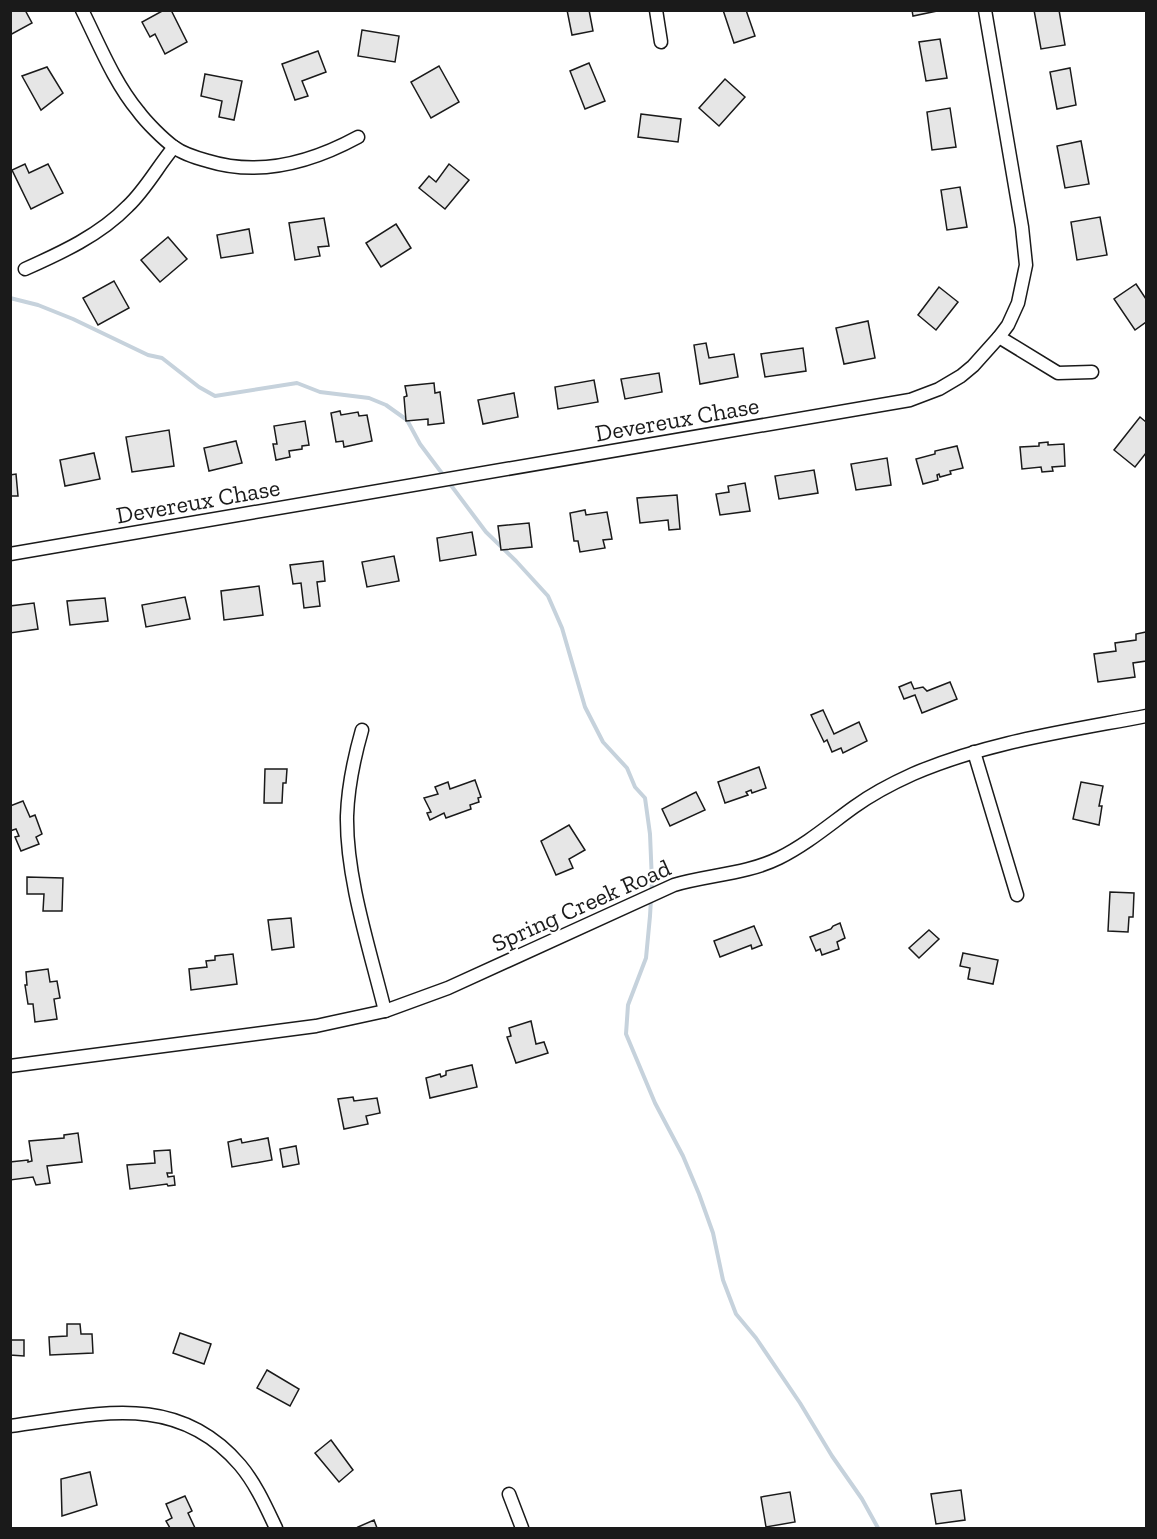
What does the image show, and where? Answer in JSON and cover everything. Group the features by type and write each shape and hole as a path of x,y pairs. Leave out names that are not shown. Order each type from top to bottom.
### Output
{"street":[{"path":"82,10 120,84 138,112 174,147 198,158 222,165 255,168 300,162 333,151 358,137"},
{"path":"656,10 661,42"},
{"name":"Devereux Chase","path":"10,554 910,400 939,389 973,366 999,338 1018,303 1026,265 1022,227 985,10"},
{"path":"25,269 60,253 128,207 174,147"},
{"path":"999,338 1058,373 1092,372"},
{"name":"Spring Creek Road","path":"10,1066 316,1026 385,1011 448,988 674,885 750,869 777,859 810,841 855,806 884,788 914,774 974,752 1041,735 1146,717"},
{"path":"362,730 349,787 348,846 354,885 385,1011"},
{"path":"974,752 1017,895"},
{"path":"10,1426 117,1412 156,1415 176,1420 210,1438 241,1466 253,1483 276,1528"},
{"path":"509,1494 522,1528"}],"building":[{"path":"10,10 25,10 32,23 10,35"},
{"path":"164,10 171,10 187,42 165,54 155,34 150,37 142,22"},
{"path":"567,10 589,10 593,31 572,35"},
{"path":"723,10 746,10 755,36 734,43"},
{"path":"912,10 936,10 937,11 913,16"},
{"path":"1034,10 1059,10 1065,45 1041,49"},
{"path":"362,30 399,36 395,62 358,56"},
{"path":"940,39 947,78 926,81 919,42"},
{"path":"318,51 326,72 302,81 308,96 295,100 282,64"},
{"path":"589,63 605,101 585,109 570,71"},
{"path":"439,66 459,102 431,118 411,82"},
{"path":"47,67 63,93 41,110 22,76"},
{"path":"1070,68 1076,105 1057,109 1050,72"},
{"path":"205,74 242,81 234,120 219,117 222,101 201,96"},
{"path":"725,79 745,97 719,126 699,108"},
{"path":"950,108 956,147 932,150 927,112"},
{"path":"641,114 681,119 678,142 638,137"},
{"path":"1081,141 1089,184 1065,188 1057,146"},
{"path":"25,164 29,173 48,164 63,193 31,209 12,170"},
{"path":"449,164 469,180 445,209 419,188 429,176 436,182"},
{"path":"960,187 967,227 947,230 941,190"},
{"path":"1100,217 1107,255 1077,260 1071,222"},
{"path":"324,218 329,246 318,247 320,256 295,260 289,223"},
{"path":"396,224 411,248 381,267 366,243"},
{"path":"249,229 253,253 221,258 217,235"},
{"path":"168,237 187,259 160,282 141,260"},
{"path":"114,281 129,308 98,325 83,298"},
{"path":"1136,284 1146,299 1146,322 1135,330 1114,299"},
{"path":"939,287 958,302 936,330 918,315"},
{"path":"868,321 875,358 844,364 836,328"},
{"path":"706,343 709,358 734,354 738,377 700,384 694,345"},
{"path":"803,348 806,371 765,377 761,354"},
{"path":"659,373 662,392 625,399 621,379"},
{"path":"594,380 598,402 558,409 555,387"},
{"path":"434,383 435,393 440,392 444,423 428,425 428,419 406,421 405,386"},
{"path":"514,393 518,417 483,424 478,400"},
{"path":"340,411 341,415 358,412 359,416 367,415 372,441 344,447 343,441 336,442 331,413"},
{"path":"1140,417 1146,422 1146,453 1135,467 1114,450"},
{"path":"305,421 309,445 302,446 302,449 289,451 290,457 276,460 273,444 277,444 274,426"},
{"path":"169,430 174,466 132,472 126,437"},
{"path":"236,441 242,463 209,471 204,448"},
{"path":"1048,442 1048,445 1064,444 1065,466 1052,467 1053,471 1042,472 1041,467 1022,469 1020,447 1039,446 1039,443"},
{"path":"957,446 963,468 950,471 951,474 940,477 939,474 937,475 938,480 923,484 916,459 935,454 935,451"},
{"path":"94,453 100,479 65,486 60,460"},
{"path":"887,458 891,485 856,490 851,464"},
{"path":"814,470 818,493 779,499 775,476"},
{"path":"16,474 18,496 10,496 10,475"},
{"path":"745,483 750,511 720,515 716,494 729,492 728,486"},
{"path":"677,495 680,529 669,530 668,520 640,523 637,498"},
{"path":"585,510 586,515 607,512 612,539 603,540 605,548 580,552 578,541 574,541 570,513"},
{"path":"529,523 532,547 501,550 498,526"},
{"path":"472,532 476,555 440,561 437,538"},
{"path":"394,556 399,581 367,587 362,562"},
{"path":"323,561 325,581 317,582 320,606 304,608 301,583 293,584 290,565"},
{"path":"259,586 263,615 224,620 221,591"},
{"path":"185,597 190,619 146,627 142,605"},
{"path":"105,598 108,621 70,625 67,601"},
{"path":"34,603 38,629 10,633 10,606"},
{"path":"1146,632 1146,661 1133,663 1135,677 1098,682 1094,654 1116,651 1115,643 1136,640 1136,634"},
{"path":"911,682 914,689 923,687 927,691 950,682 957,699 922,713 915,695 904,699 899,687"},
{"path":"823,710 834,734 859,722 867,741 843,753 841,748 832,752 827,740 824,742 811,715"},
{"path":"759,767 766,788 752,793 751,790 746,792 748,795 725,803 718,782"},
{"path":"265,769 287,769 286,783 283,783 282,803 264,803"},
{"path":"475,780 481,797 478,798 479,802 470,805 471,809 446,818 444,813 430,820 427,813 431,812 424,798 438,794 435,787 448,782 450,789"},
{"path":"1081,782 1103,786 1099,806 1102,806 1099,825 1073,819"},
{"path":"696,792 705,810 670,826 662,809"},
{"path":"23,801 30,817 35,815 42,834 36,837 39,844 21,851 15,837 19,836 16,829 10,831 10,806"},
{"path":"569,825 585,850 569,859 573,868 556,875 541,841"},
{"path":"27,877 63,878 62,911 43,911 44,894 27,894"},
{"path":"1110,892 1134,893 1133,917 1129,917 1128,932 1108,931"},
{"path":"291,918 294,947 272,950 268,920"},
{"path":"840,923 845,938 837,942 839,949 822,955 820,949 816,951 810,937"},
{"path":"754,926 762,945 752,949 751,945 720,957 714,941"},
{"path":"929,930 939,939 919,958 909,948"},
{"path":"963,953 998,960 993,984 968,979 970,968 960,966"},
{"path":"233,954 237,984 191,990 189,969 207,967 206,961 215,960 215,956"},
{"path":"48,969 50,982 57,981 60,998 54,999 57,1019 35,1022 33,1004 28,1004 25,985 27,985 26,972"},
{"path":"531,1021 536,1044 544,1042 548,1053 516,1063 507,1037 511,1036 509,1028"},
{"path":"472,1065 477,1087 430,1098 426,1078 440,1074 441,1077 446,1075 446,1071"},
{"path":"353,1097 354,1101 377,1098 380,1113 366,1116 368,1124 344,1129 338,1099"},
{"path":"78,1133 82,1162 47,1166 50,1183 36,1185 33,1177 10,1180 10,1162 32,1161 29,1141 64,1138 64,1135"},
{"path":"268,1138 272,1160 232,1167 228,1142 241,1139 242,1143"},
{"path":"296,1146 299,1164 283,1167 280,1149"},
{"path":"170,1150 172,1173 167,1173 168,1177 174,1176 175,1185 130,1189 127,1165 155,1163 154,1151"},
{"path":"67,1324 80,1324 81,1334 92,1334 93,1353 50,1355 49,1337 67,1336"},
{"path":"180,1333 211,1344 204,1364 173,1353"},
{"path":"10,1340 24,1340 24,1356 10,1355"},
{"path":"267,1370 299,1389 290,1406 257,1388"},
{"path":"331,1440 353,1470 339,1482 315,1453"},
{"path":"90,1472 97,1505 62,1516 61,1479"},
{"path":"961,1490 965,1520 936,1524 931,1494"},
{"path":"790,1492 795,1522 766,1527 761,1497"},
{"path":"185,1496 192,1511 188,1513 195,1528 170,1528 166,1521 172,1518 166,1504"},
{"path":"374,1520 377,1528 358,1527"}],"waterway":[{"path":"10,298 38,305 148,355 162,358 199,387 215,396 297,383 320,392 369,398 386,405 407,420 420,444 486,532 548,596 562,628 585,707 603,742 627,768 635,787 645,798 650,834 652,882 650,916 646,958 628,1005 626,1034 655,1103 683,1156 699,1194 713,1233 723,1280 736,1314 756,1338 800,1403 878,1528"}]}
